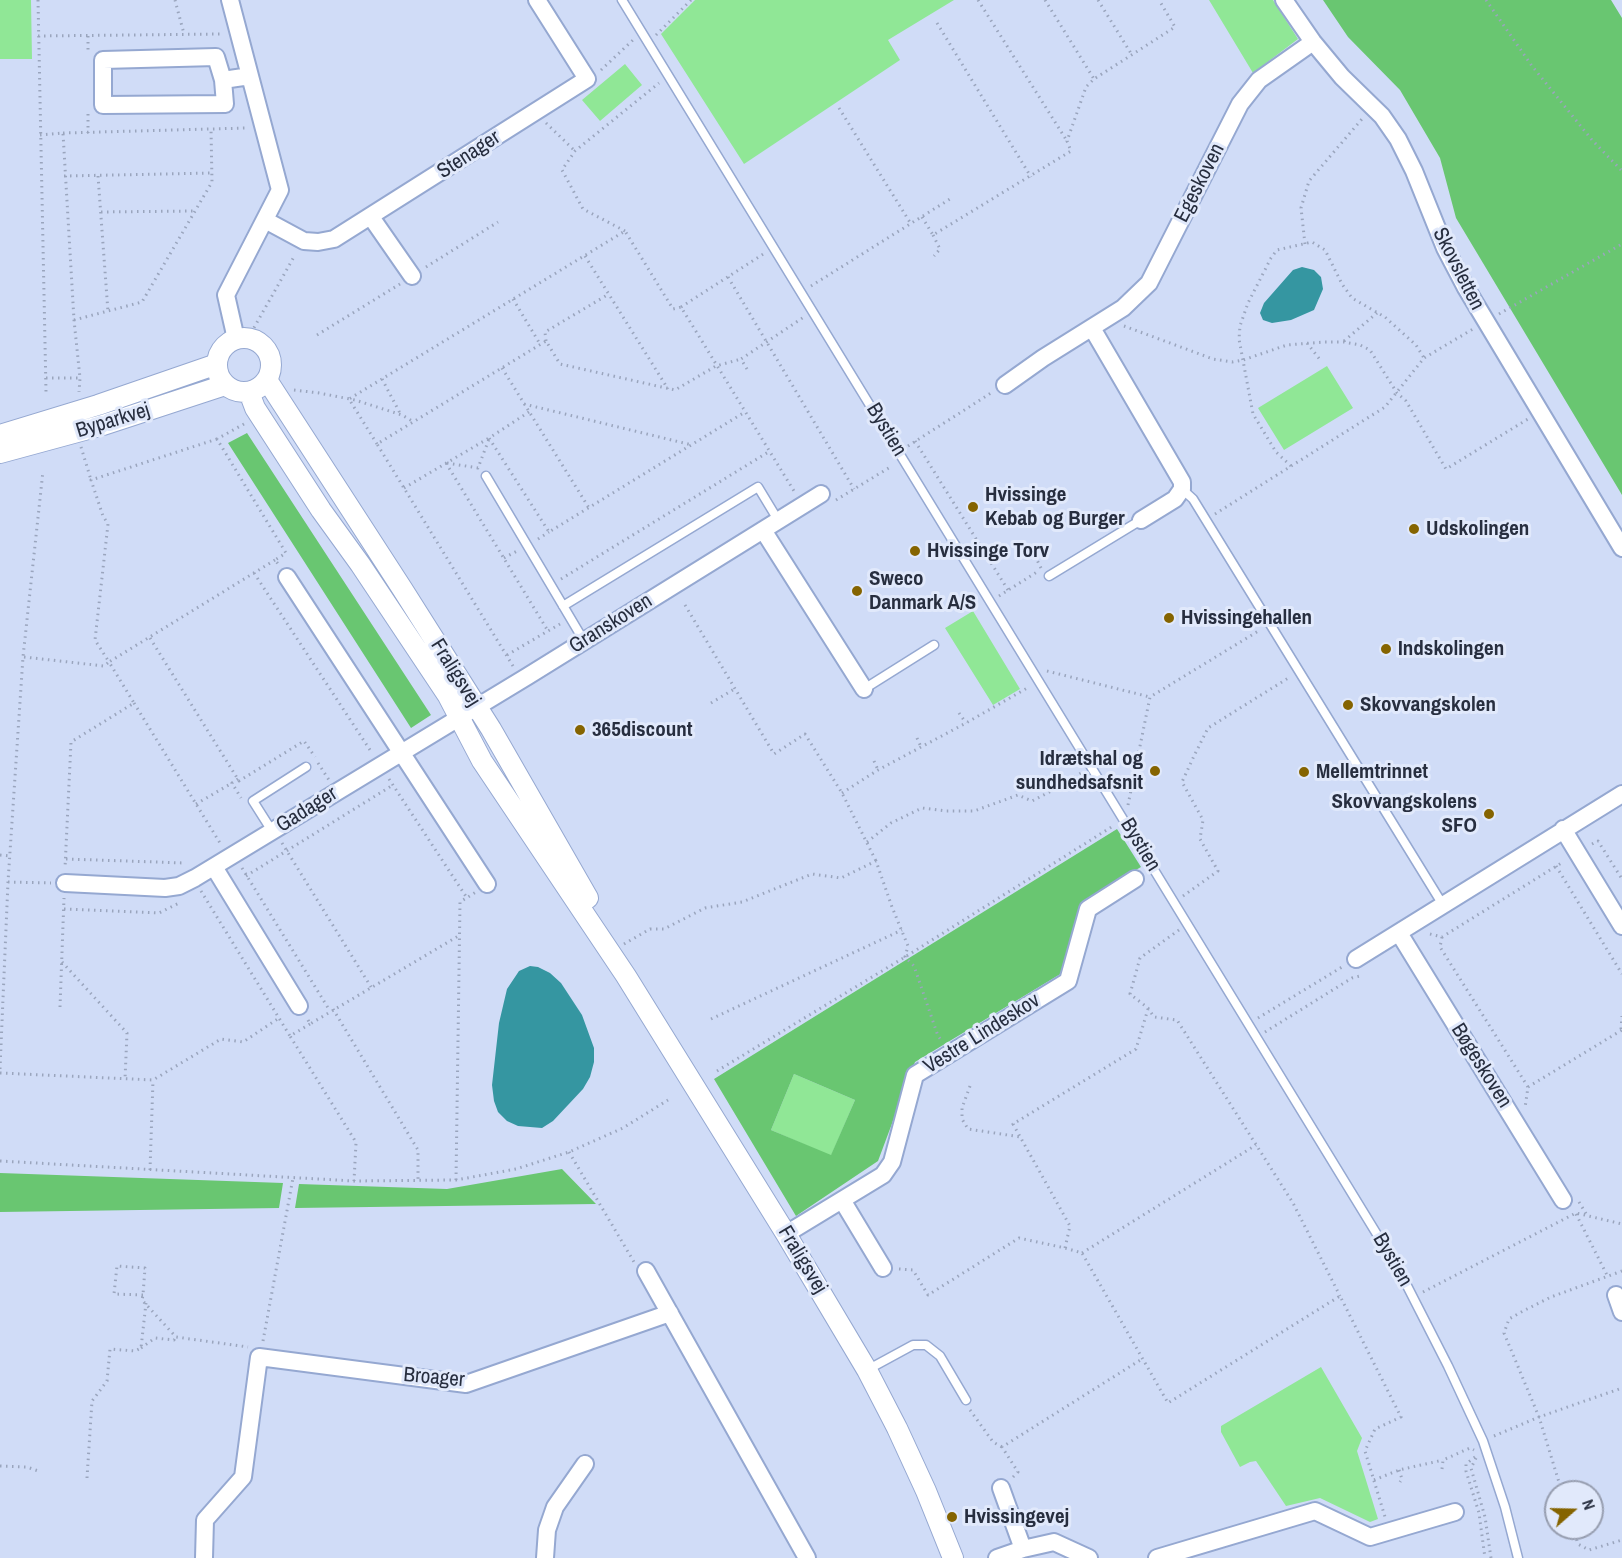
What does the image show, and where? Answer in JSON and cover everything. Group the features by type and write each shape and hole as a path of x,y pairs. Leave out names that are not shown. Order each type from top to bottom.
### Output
{"street":[{"path":"230,0 280,190 226,296 242,338"},
{"path":"537,0 587,80"},
{"name":"Skovsletten","path":"1284,0 1313,42 1342,77 1372,106 1398,140 1414,171 1445,248 1485,322 1622,548"},
{"name":"Egeskoven","path":"1005,385 1123,308 1149,283 1240,104 1259,80 1313,42"},
{"path":"216,57 223,80 225,104 103,105 103,60 216,57"},
{"path":"223,80 250,76"},
{"name":"Stenager","path":"304,241 318,242 334,239 587,80"},
{"path":"371,217 412,276"},
{"path":"265,220 304,241"},
{"path":"1092,328 1182,482 1182,489 1175,499 1141,520"},
{"path":"242,338 260,343 268,351 271,369 272,388 259,388 252,400 225,385 219,375 217,364 222,348 242,338"},
{"name":"Byparkvej","path":"0,435 217,364"},
{"name":"Byparkvej","path":"0,453 76,432 225,385"},
{"name":"Fraligsvej","path":"272,388 476,707 587,894 626,976"},
{"name":"Fraligsvej","path":"252,400 321,510 448,696 483,761 626,976 786,1234 867,1370 902,1438 953,1558"},
{"name":"Granskoven","path":"458,717 522,680 821,494"},
{"path":"764,530 864,689"},
{"path":"287,577 487,884"},
{"name":"Gadager","path":"65,883 165,888 198,884 273,831 458,717"},
{"path":"1356,959 1403,940 1443,905 1622,794"},
{"path":"1563,829 1622,926"},
{"path":"217,872 299,1006"},
{"name":"Vestre Lindeskov","path":"786,1234 883,1175 892,1162 915,1075 1068,981 1088,909 1136,879"},
{"name":"Bøgeskoven","path":"1403,940 1570,1198"},
{"path":"842,1200 883,1268"},
{"path":"646,1271 807,1558"},
{"path":"1616,1295 1622,1312"},
{"name":"Broager","path":"260,1357 466,1384 670,1313"},
{"path":"204,1558 205,1520 243,1477 260,1357"},
{"path":"545,1558 547,1530 555,1507 585,1464"},
{"path":"1001,1488 1023,1549"},
{"path":"1157,1558 1315,1511 1370,1537 1455,1512"},
{"path":"997,1558 1054,1542 1089,1558"}],"lane":[{"name":"Bystien","path":"622,0 1401,1272 1483,1441 1505,1507 1518,1558"},
{"path":"486,477 584,641"},
{"path":"563,606 758,487 778,520"},
{"path":"1182,489 1193,499 1206,519 1443,905"},
{"path":"1045,573 1141,520"},
{"path":"864,689 934,645"},
{"path":"273,831 253,801 306,767"},
{"path":"867,1370 913,1345 926,1345 940,1356 966,1400"}],"path":[{"path":"38,0 46,392"},
{"path":"175,0 184,34"},
{"path":"648,43 691,0"},
{"path":"933,235 1032,177 1071,151 1067,141 978,0"},
{"path":"1045,0 1094,79"},
{"path":"1098,0 1132,55"},
{"path":"1067,141 1086,87 1094,79 1175,27 1159,0"},
{"path":"1486,0 1532,66 1592,140 1622,171"},
{"path":"937,23 1032,177"},
{"path":"587,80 606,66 642,31"},
{"path":"38,36 239,34"},
{"path":"668,75 575,152 562,170 583,209 625,231 672,309 681,307 774,247"},
{"path":"1305,244 1301,208 1310,182 1372,106"},
{"path":"839,108 911,224"},
{"path":"536,113 575,152"},
{"path":"40,135 263,127"},
{"path":"74,320 142,302 212,182 211,129"},
{"path":"63,133 64,176 80,378 76,412"},
{"path":"64,176 212,173"},
{"path":"98,176 108,312"},
{"path":"801,292 950,199"},
{"path":"100,212 195,211"},
{"path":"922,217 940,249 934,256"},
{"path":"349,399 625,231"},
{"path":"242,338 304,241"},
{"path":"1291,466 1276,452 1253,414 1239,339 1240,326 1248,303 1277,250 1312,242 1325,250 1342,284 1352,298 1385,317 1416,345 1424,358"},
{"path":"1206,519 1385,407 1424,358 1622,244"},
{"path":"585,256 668,388"},
{"path":"728,277 854,489"},
{"path":"609,294 546,332 546,341 560,364 675,390 716,366 741,359 813,311"},
{"path":"513,299 540,345"},
{"path":"681,307 803,505"},
{"path":"1344,342 1377,313"},
{"path":"1106,319 1213,358 1232,362 1287,345 1344,342 1360,345 1370,350 1397,393 1406,401 1446,469 1539,412"},
{"path":"378,444 546,341"},
{"path":"1307,344 1321,362"},
{"path":"741,359 747,369"},
{"path":"502,368 589,508"},
{"path":"46,378 80,378"},
{"path":"382,379 402,415"},
{"path":"272,388 349,399 402,415 414,422"},
{"path":"349,399 522,680"},
{"path":"91,480 218,440 244,424 252,400"},
{"path":"524,404 692,445"},
{"path":"404,488 529,412"},
{"path":"489,438 549,532 745,412"},
{"path":"76,432 101,510 108,524 95,640 220,843 211,848"},
{"path":"446,463 478,468 489,438"},
{"path":"23,657 104,666 286,553 218,440"},
{"path":"915,441 1008,590"},
{"path":"550,585 770,451"},
{"path":"446,463 548,631 507,655"},
{"path":"43,471 23,657 8,882 0,1071 153,1080 221,1039 243,1042 279,1018"},
{"path":"1045,544 1036,558 1045,573"},
{"path":"275,560 287,577"},
{"path":"254,573 467,898"},
{"path":"685,604 774,754 805,734 842,793 876,861 908,946 905,957"},
{"path":"1031,667 1150,697 1270,624"},
{"path":"150,638 239,781 304,741 336,792"},
{"path":"1175,902 1218,871 1200,839 1203,820 1182,782 1208,728 1299,671"},
{"path":"842,793 878,770 1040,681"},
{"path":"711,703 736,688"},
{"path":"717,1071 905,957 1125,819 1150,697"},
{"path":"60,1007 71,742 134,703"},
{"path":"959,713 966,723"},
{"path":"916,738 921,747"},
{"path":"874,761 878,770"},
{"path":"867,843 891,823 922,808 974,811 1018,795 1032,801 1064,785 1092,765"},
{"path":"196,804 232,783"},
{"path":"246,876 393,785"},
{"path":"273,831 371,987"},
{"path":"1403,940 1430,934 1442,937 1598,841 1622,879"},
{"path":"0,855 10,856"},
{"path":"66,859 185,863 194,858"},
{"path":"614,949 650,929 664,929 705,908 742,902 812,874 841,878 876,861"},
{"path":"185,863 354,1139 356,1143 354,1180"},
{"path":"217,872 240,865 418,1150 418,1180"},
{"path":"1556,866 1622,974"},
{"path":"8,882 65,883"},
{"path":"456,1180 460,902 487,884"},
{"path":"1189,925 1140,958 1130,994 1148,1008 1155,1017 1177,1020 1293,1203 1401,1417 1375,1429 1365,1451 1389,1532"},
{"path":"711,1019 902,930"},
{"path":"290,1036 460,935"},
{"path":"1442,937 1440,947 1528,1087 1525,1107 1529,1115"},
{"path":"905,957 914,966 938,1036 951,1053"},
{"path":"1248,1023 1356,959"},
{"path":"61,961 127,1033 125,1079"},
{"path":"1257,1037 1352,978 1360,976"},
{"path":"299,1006 310,1024"},
{"path":"1065,1248 1070,1226 1013,1124 1136,1049 1148,1008"},
{"path":"1528,1087 1622,1030 1622,1016"},
{"path":"150,1170 153,1080"},
{"path":"970,1086 962,1108 962,1119 968,1128 1021,1137"},
{"path":"0,1161 293,1178 456,1180 516,1169 568,1152 622,1128 668,1100"},
{"path":"1082,1253 1256,1145"},
{"path":"568,1152 637,1267 646,1271"},
{"path":"260,1357 293,1178"},
{"path":"1570,1198 1608,1276 1613,1293 1616,1295"},
{"path":"1570,1198 1588,1217"},
{"path":"1414,1297 1576,1213 1622,1224"},
{"path":"883,1268 913,1270 928,1295 1019,1238 1082,1253 1168,1403 1340,1296"},
{"path":"143,1295 114,1294 117,1266 145,1268 143,1295 142,1300 176,1337 254,1348 260,1357"},
{"path":"1558,1480 1539,1417 1504,1333 1509,1319 1551,1297 1622,1271"},
{"path":"141,1348 146,1304"},
{"path":"87,1478 92,1401 107,1381 110,1349 135,1351 155,1338 174,1340 176,1337"},
{"path":"1002,1447 1142,1359"},
{"path":"1483,1441 1539,1417 1622,1388"},
{"path":"966,1400 986,1433 993,1442 1002,1447 1018,1472 1001,1488"},
{"path":"1374,1480 1399,1470 1443,1460 1470,1448 1477,1454"},
{"path":"1477,1454 1466,1464 1466,1471 1479,1513 1485,1558"},
{"path":"1477,1454 1471,1468 1485,1517 1491,1558"},
{"path":"1442,1469 1443,1460"},
{"path":"0,1466 27,1467 41,1472"},
{"path":"1399,1470 1402,1479 1400,1482"},
{"path":"1577,1540 1578,1544 1589,1550 1622,1540"}],"green space":[{"path":"0,0 31,0 32,59 0,59"},
{"path":"695,0 954,0 888,40 900,60 744,164 661,34"},
{"path":"1209,0 1273,0 1298,39 1253,73"},
{"path":"1323,0 1611,0 1622,18 1622,495 1456,218 1440,158 1400,90 1348,37"},
{"path":"625,64 642,85 600,121 582,100"},
{"path":"1327,366 1353,408 1284,450 1258,408"},
{"path":"247,433 431,715 411,728 228,443"},
{"path":"973,611 1020,689 993,705 945,628"},
{"path":"1117,829 1141,867 1086,899 1062,973 915,1062 878,1161 796,1216 714,1079","holes":["794,1074 855,1100 831,1155 771,1130"]},
{"path":"794,1074 855,1100 831,1156 771,1130"},
{"path":"562,1169 596,1204 295,1208 299,1184 447,1189"},
{"path":"0,1173 283,1183 279,1208 0,1212"},
{"path":"1321,1367 1362,1438 1357,1451 1378,1519 1370,1522 1320,1498 1286,1506 1256,1461 1240,1467 1221,1432 1221,1426"}],"shaded area":[{"path":"1302,267 1314,270 1321,277 1323,289 1314,310 1291,320 1272,323 1263,320 1260,313 1264,303 1293,270"},
{"path":"530,966 550,973 561,983 582,1015 594,1048 594,1062 590,1077 583,1089 553,1121 542,1128 518,1126 507,1121 498,1112 492,1085 499,1023 507,989 519,971"}],"place":[{"name":"Hvissinge Kebab og Burger","path":"973,507"},
{"name":"Udskolingen","path":"1414,529"},
{"name":"Hvissinge Torv","path":"915,551"},
{"name":"Sweco Danmark A/S","path":"857,591"},
{"name":"Hvissingehallen","path":"1169,618"},
{"name":"Indskolingen","path":"1386,649"},
{"name":"Skovvangskolen","path":"1348,705"},
{"name":"365discount","path":"580,730"},
{"name":"Idrætshal og sundhedsafsnit","path":"1155,771"},
{"name":"Mellemtrinnet","path":"1304,772"},
{"name":"Skovvangskolens SFO","path":"1489,814"},
{"name":"Hvissingevej","path":"952,1517"}]}
